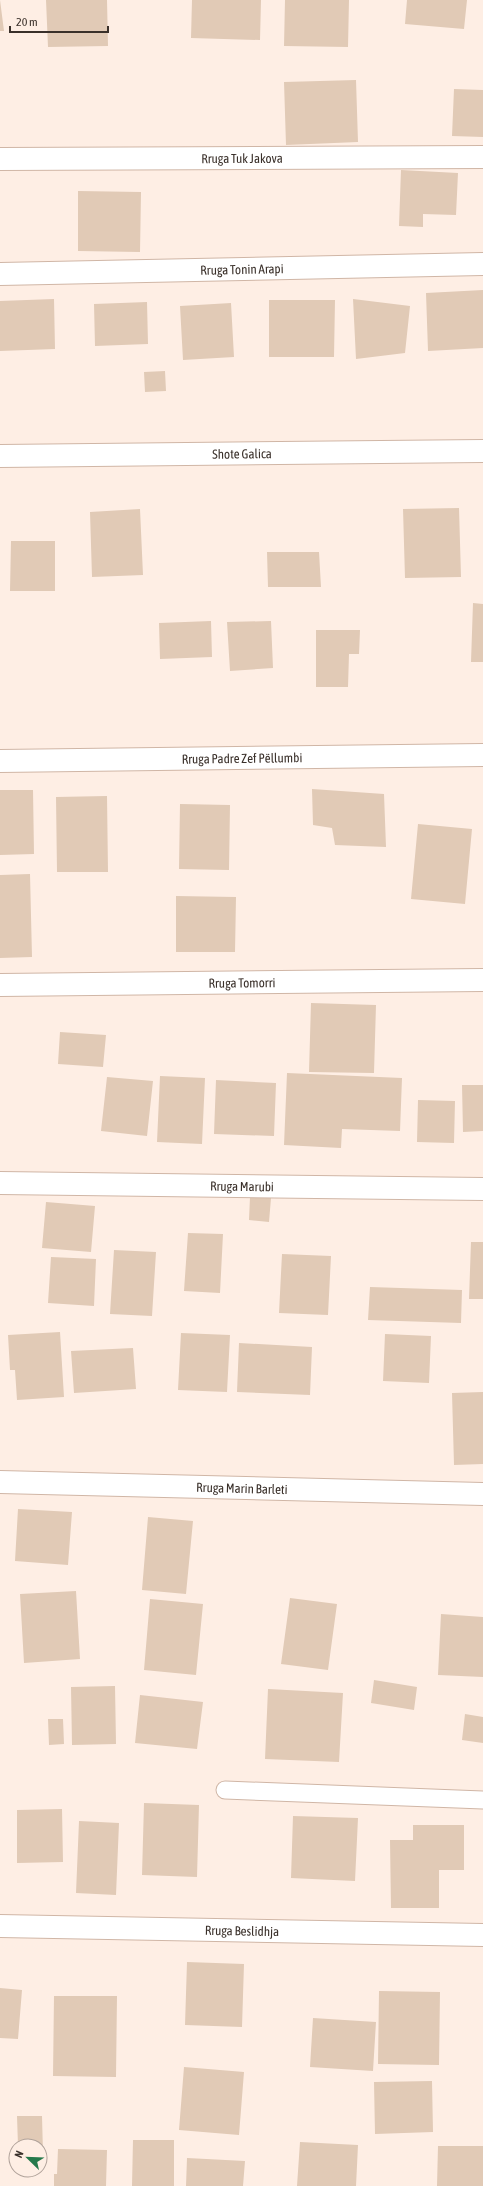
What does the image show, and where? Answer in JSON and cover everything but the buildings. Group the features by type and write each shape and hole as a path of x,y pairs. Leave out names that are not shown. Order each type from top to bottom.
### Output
{"street":[{"name":"Rruga Tuk Jakova","path":"0,159 483,157"},
{"name":"Rruga Tonin Arapi","path":"0,274 483,264"},
{"name":"Shote Galica","path":"0,456 483,451"},
{"name":"Rruga Padre Zef Pëllumbi","path":"0,761 483,755"},
{"name":"Rruga Tomorri","path":"0,985 483,980"},
{"name":"Rruga Marubi","path":"0,1183 483,1189"},
{"name":"Rruga Marin Barleti","path":"0,1482 483,1494"},
{"name":"Rruga Beslidhja","path":"0,1926 483,1935"}],"lane":[{"path":"225,1790 483,1800"}]}
